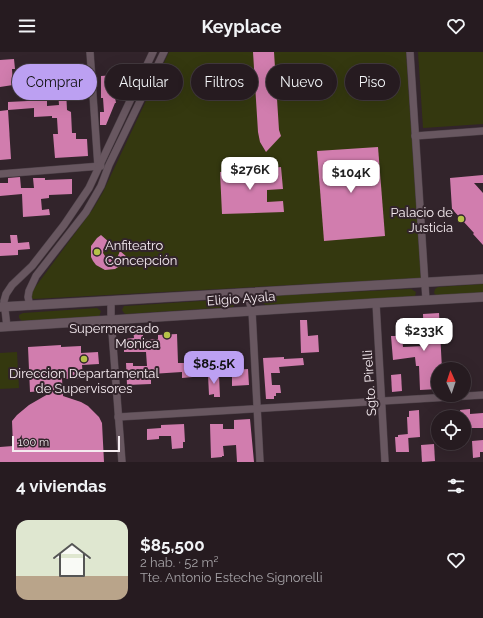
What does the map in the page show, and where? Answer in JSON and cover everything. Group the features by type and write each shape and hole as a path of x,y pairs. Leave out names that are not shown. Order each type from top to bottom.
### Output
{"street":[{"path":"90,52 98,167"},
{"path":"3,327 4,301 12,285 32,266 64,225 89,188 153,52"},
{"path":"30,306 28,297 29,291 36,276 86,212 101,186 109,166 164,52"},
{"path":"410,52 426,300"},
{"path":"415,136 483,131"},
{"path":"0,174 109,166"},
{"name":"Eligio Ayala","path":"3,307 483,280"},
{"path":"247,293 252,311 260,462"},
{"name":"Eligio Ayala","path":"3,327 376,302 483,297"},
{"path":"111,301 111,319 122,462"},
{"name":"Sgto. Pirelli","path":"376,302 383,401 385,462"},
{"path":"118,417 483,395"}],"green space":[{"path":"169,52 406,52 421,278 33,299 31,297 31,293 93,209 103,192 146,100 183,100 183,64 163,64"},
{"path":"418,52 483,52 483,124 423,128"},
{"path":"483,284 483,293 437,296 434,293 435,289 438,287"},
{"path":"411,289 416,292 415,296 412,298 266,305 261,302 262,298 265,296"},
{"path":"232,299 235,303 233,307 126,314 122,310 124,306"},
{"path":"97,308 101,311 99,317 22,321 19,318 19,315 23,313"},
{"path":"17,352 19,388 0,389 0,353"}],"building":[{"path":"253,52 274,52 275,64 266,64 266,100 277,100 279,130 281,136 266,152 260,142 258,132 256,100 258,100 258,64 254,64"},
{"path":"14,59 14,64 12,64 12,85 0,87 0,60"},
{"path":"101,76 105,76 105,100 116,100 116,103 106,125 100,125 100,112 104,112 103,98 101,98"},
{"path":"47,100 47,106 59,105 59,100 66,100 67,110 71,112 72,133 76,133 76,139 87,139 88,156 55,158 53,134 58,134 57,118 52,118 52,116 34,117 34,108 8,110 8,102"},
{"path":"8,110 11,159 0,160 0,111"},
{"path":"378,147 385,236 324,241 317,151"},
{"path":"281,167 283,189 267,190 267,202 283,201 284,212 222,214 220,172"},
{"path":"483,175 483,183 474,183 483,193 483,245 452,209 450,178"},
{"path":"20,177 21,188 34,188 33,178 45,178 45,180 72,179 72,194 49,195 49,198 41,199 42,210 49,209 50,215 23,217 22,194 0,196 0,183 8,183 8,178"},
{"path":"10,235 17,235 18,243 29,242 30,249 18,250 18,255 0,256 0,243 11,243"},
{"name":"Anfiteatro Concepción","path":"101,235 109,242 104,248 103,253 105,256 113,259 118,256 120,251 127,257 123,264 115,269 105,270 96,265 91,257 91,246"},
{"path":"439,313 442,362 431,362 431,389 420,390 419,366 416,366 415,357 393,360 391,336 402,336 403,347 424,346 423,314"},
{"path":"300,320 307,320 308,336 318,335 319,352 301,353"},
{"path":"133,329 143,329 143,340 158,339 158,335 177,334 178,363 193,363 193,377 182,378 182,372 151,374 151,384 127,385 126,363 133,363 133,366 147,366 146,352 124,352 124,339 134,338"},
{"path":"61,345 61,347 81,346 81,353 98,352 99,364 82,365 83,378 62,379 63,396 88,406 99,417 102,423 104,462 0,462 0,447 13,446 12,421 29,405 55,390 30,392 28,347"},
{"path":"284,357 284,359 303,358 304,365 279,367 280,373 271,373 272,385 280,385 281,393 276,393 274,399 266,399 263,358"},
{"path":"248,369 249,385 232,386 232,370"},
{"path":"401,374 402,391 392,392 391,375"},
{"path":"208,375 219,375 220,397 214,397 214,394 209,395"},
{"path":"419,410 420,437 408,438 407,417 409,417 409,411"},
{"path":"483,413 483,428 471,428 471,414"},
{"path":"250,419 254,462 237,462 236,445 223,446 224,456 211,458 210,424 223,424 223,429 234,429 234,420"},
{"path":"184,424 185,442 183,442 183,448 172,449 171,436 159,436 159,439 147,440 147,429 161,428 161,425"},
{"path":"408,434 409,452 396,452 395,437 398,437 398,435"},
{"path":"483,440 483,452 480,452 480,457 473,458 472,441"},
{"path":"431,444 431,450 434,450 435,461 422,462 421,445"}],"place":[{"name":"Palacio de Justicia","path":"461,219"},
{"name":"Anfiteatro Concepción","path":"97,252"},
{"name":"Supermercado Monica","path":"167,335"},
{"name":"Direccion Departamental de Supervisores","path":"84,359"}]}
